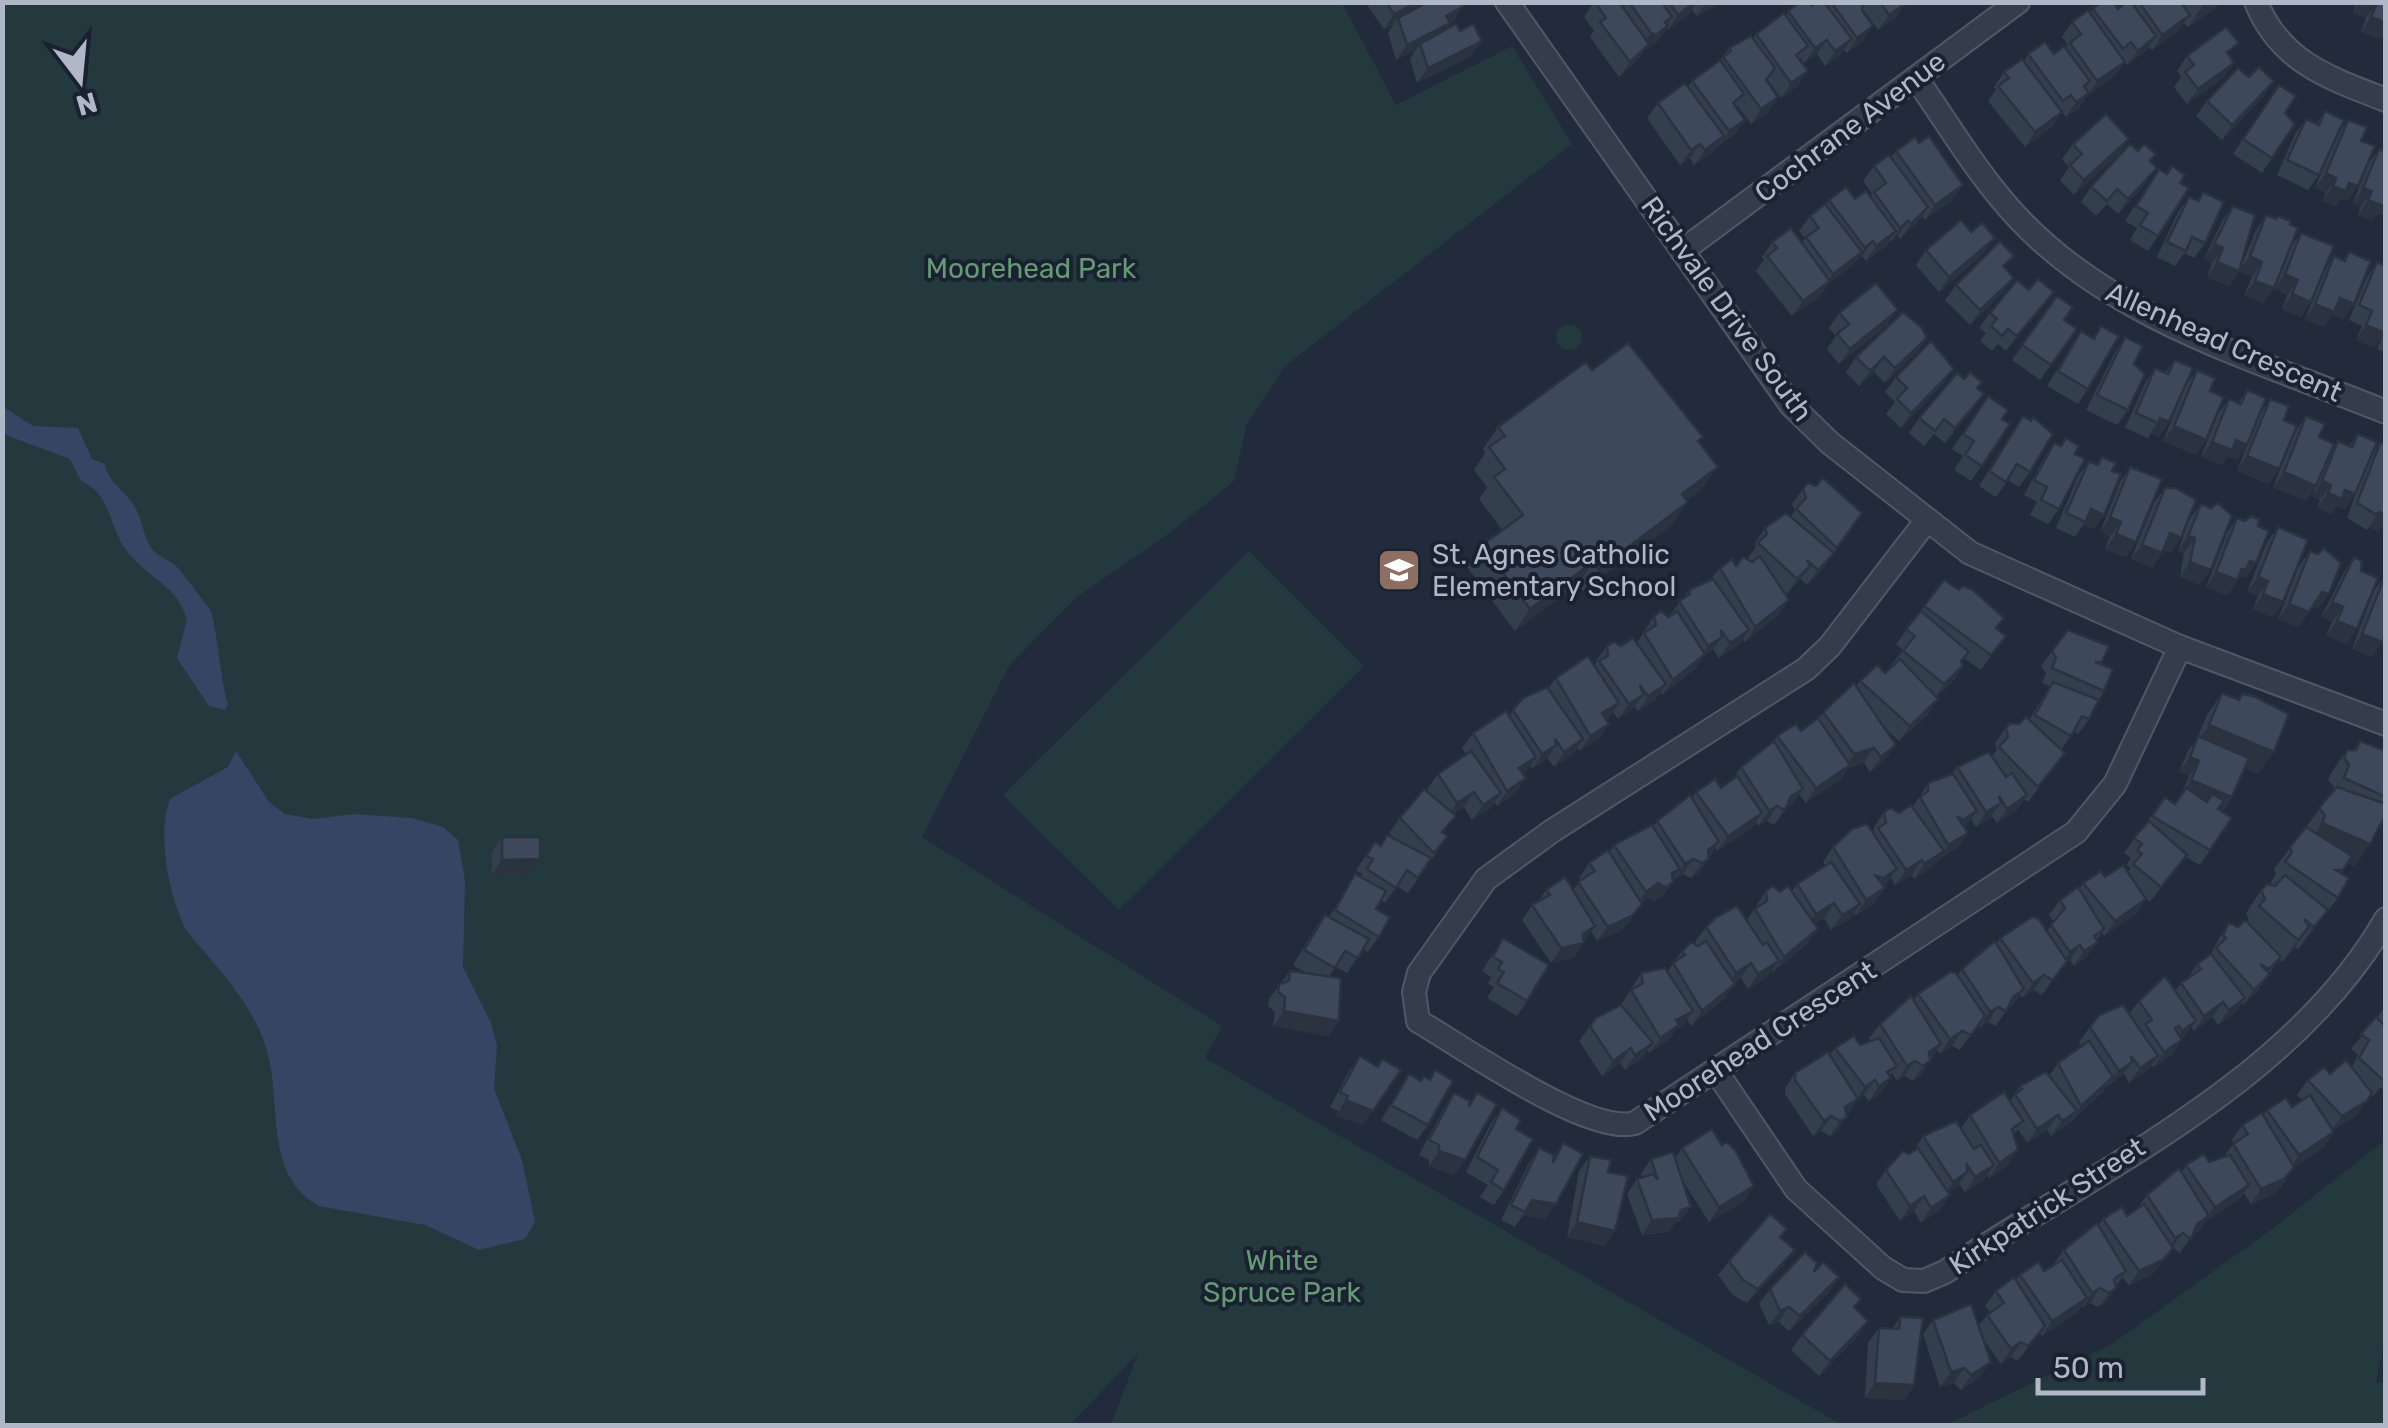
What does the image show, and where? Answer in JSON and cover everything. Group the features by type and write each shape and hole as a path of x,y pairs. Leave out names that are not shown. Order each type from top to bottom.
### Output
{"street":[{"name":"Cochrane Avenue","path":"1682,251 2018,2"},
{"path":"2256,2 2265,24 2286,53 2320,74 2386,100"},
{"name":"Richvale Drive South","path":"1512,5 1794,409 1926,520 1970,553 2010,573 2180,647 2386,724"},
{"name":"Allenhead Crescent","path":"1916,78 2020,221 2100,288 2180,328 2386,412"},
{"name":"Moorehead Crescent","path":"1926,520 1830,646 1806,669 1517,854 1486,879 1419,973 1414,992 1418,1021 1537,1092 1604,1125 1634,1123 2076,832 2115,784 2180,647"},
{"name":"Kirkpatrick Street","path":"1716,1070 1796,1189 1882,1268 1903,1280 1924,1282 1946,1272 2262,1063 2312,1019 2343,983 2386,919"}],"green space":[{"path":"3,3 1342,3 1396,105 1512,46 1572,144 1285,366 1247,424 1234,481 1175,529 1077,597 1009,666 922,837 1222,1026 1205,1058 1842,1425 1111,1425 1138,1353 1070,1425 3,1426"},
{"path":"1569,324 1579,327 1579,347 1569,350 1559,347 1556,337 1559,327"},
{"path":"1249,551 1364,666 1119,910 1003,795"},
{"path":"2385,1140 2386,1330 2376,1383 2385,1381 2385,1425 1946,1425 2112,1344 2272,1229"}],"water":[{"path":"2,406 33,426 78,428 92,459 105,464 111,479 134,506 152,549 177,567 209,608 228,704 225,710 209,706 177,658 187,620 176,598 126,550 104,502 91,486 81,481 70,459 3,434"},
{"path":"236,751 269,802 285,814 312,819 354,814 412,818 443,827 458,840 465,881 463,967 491,1023 497,1045 494,1089 522,1160 535,1222 525,1239 479,1250 425,1225 319,1206 292,1180 279,1146 271,1069 262,1037 239,995 186,930 166,863 164,829 170,799 228,767"}],"building":[{"path":"1386,2 1417,2 1394,14"},
{"path":"1428,2 1462,2 1464,6 1446,16 1450,23 1407,45 1398,18"},
{"path":"1595,2 1619,2 1649,44 1630,62 1600,22 1606,18"},
{"path":"1629,2 1662,2 1672,17 1665,22 1668,26 1656,35 1651,33"},
{"path":"1669,2 1695,2 1678,15"},
{"path":"1800,2 1810,2 1812,6 1824,2 1852,39 1835,51 1827,40 1815,48 1788,11"},
{"path":"1831,2 1865,2 1862,10 1873,26 1857,38"},
{"path":"1880,2 1905,2 1906,3 1889,15"},
{"path":"2101,2 2113,2 2118,9 2131,2 2156,36 2138,51 2131,42 2123,49 2093,9"},
{"path":"2139,2 2181,2 2190,15 2162,35"},
{"path":"2376,2 2386,2 2386,23 2371,17"},
{"path":"2088,10 2125,62 2097,81 2070,43 2081,34 2072,22"},
{"path":"1784,13 1808,46 1796,55 1808,71 1791,83 1756,34"},
{"path":"1456,24 1460,31 1473,24 1482,41 1428,68 1420,44"},
{"path":"2226,27 2239,43 2227,52 2234,63 2198,89 2185,72 2194,65 2187,56"},
{"path":"1751,36 1775,68 1766,80 1778,97 1761,109 1723,57 1731,51 1729,48"},
{"path":"2045,42 2054,54 2064,46 2090,81 2084,86 2089,93 2076,102 2071,95 2063,101 2028,54"},
{"path":"2022,59 2062,112 2035,132 1998,86 2009,78 2004,72"},
{"path":"1720,60 1744,94 1733,103 1745,120 1729,131 1692,81"},
{"path":"2259,67 2274,81 2232,125 2207,101 2238,68 2249,77"},
{"path":"1685,83 1724,136 1705,150 1700,144 1691,150 1658,103"},
{"path":"2279,85 2296,96 2285,113 2295,124 2272,158 2243,139"},
{"path":"2325,111 2344,120 2319,175 2287,160 2306,119 2319,125"},
{"path":"2106,114 2129,139 2084,180 2070,165 2082,154 2073,144"},
{"path":"2348,120 2367,127 2361,141 2375,146 2358,186 2349,183 2346,191 2333,186 2336,178 2326,173"},
{"path":"1929,136 1963,185 1935,205 1896,151 1915,137 1919,143"},
{"path":"2130,144 2138,151 2144,144 2156,154 2150,161 2157,168 2128,199 2117,189 2107,201 2091,187"},
{"path":"2379,149 2386,151 2383,206 2368,200 2372,191 2363,188"},
{"path":"1889,155 1928,207 1911,224 1908,221 1900,228 1874,192 1886,183 1874,166"},
{"path":"2172,166 2185,175 2180,183 2189,188 2158,236 2140,225 2148,213 2136,206 2159,169 2167,174"},
{"path":"1846,187 1855,199 1866,191 1896,231 1876,246 1873,241 1865,248 1829,200"},
{"path":"2203,192 2224,202 2205,243 2192,237 2186,251 2167,242 2189,197 2199,201"},
{"path":"1825,204 1862,252 1833,274 1806,237 1819,228 1810,216"},
{"path":"2233,206 2255,215 2239,271 2217,262 2223,248 2214,244"},
{"path":"2266,215 2291,221 2298,228 2274,288 2255,281 2262,262 2250,256"},
{"path":"1961,220 1971,232 1982,223 1995,238 1949,277 1926,250"},
{"path":"1791,228 1830,281 1803,301 1767,256 1777,248 1772,242"},
{"path":"2301,233 2334,246 2311,302 2292,294 2298,280 2285,274"},
{"path":"2000,241 2014,256 2003,266 2014,278 1980,310 1956,285"},
{"path":"2349,252 2371,261 2354,304 2340,298 2334,312 2315,304 2334,256 2345,261"},
{"path":"2377,262 2386,266 2384,333 2366,325 2372,311 2359,305"},
{"path":"2038,279 2054,292 2017,336 2008,329 2002,336 1991,326 1997,319 1990,313 2017,280 2029,290"},
{"path":"1876,283 1898,310 1850,349 1837,334 1849,324 1839,313"},
{"path":"2057,296 2073,307 2064,320 2077,329 2051,365 2022,345"},
{"path":"1903,312 1922,328 1927,338 1895,368 1884,357 1870,371 1856,357"},
{"path":"2101,326 2119,336 2088,389 2058,371 2081,331 2094,339"},
{"path":"2125,337 2143,346 2134,364 2145,374 2128,410 2097,395"},
{"path":"1931,341 1954,369 1911,413 1897,399 1907,388 1896,377"},
{"path":"1628,343 1703,437 1698,441 1718,467 1682,494 1688,502 1599,569 1593,562 1530,609 1482,545 1523,515 1494,477 1505,469 1489,447 1505,436 1498,427 1586,362 1592,370"},
{"path":"2175,360 2193,368 2169,422 2160,418 2158,423 2136,413 2155,368 2168,374"},
{"path":"2197,370 2215,378 2210,391 2224,397 2206,440 2174,426"},
{"path":"1970,372 1982,382 1977,388 1984,394 1955,428 1944,419 1935,431 1919,418 1957,373 1964,379"},
{"path":"2247,390 2266,398 2247,445 2236,440 2232,450 2212,442 2229,399 2241,404"},
{"path":"1988,396 2008,410 2002,419 2010,424 1982,466 1965,455 1974,441 1963,434"},
{"path":"2270,399 2289,406 2284,420 2297,426 2279,469 2247,456"},
{"path":"2023,416 2031,421 2033,417 2053,434 2030,472 2017,464 2006,482 1989,471"},
{"path":"2306,416 2325,424 2319,437 2334,444 2316,486 2284,472"},
{"path":"2358,434 2377,442 2355,494 2345,490 2342,499 2328,493 2331,485 2322,481 2338,441 2352,447"},
{"path":"2066,438 2079,446 2075,454 2085,459 2059,509 2041,500 2047,487 2034,480 2054,443 2061,446"},
{"path":"2380,443 2386,445 2386,515 2377,515 2357,503"},
{"path":"2102,457 2116,463 2112,471 2121,474 2104,515 2091,509 2085,522 2066,513 2089,461 2098,465"},
{"path":"2130,467 2162,479 2136,542 2116,534 2121,522 2110,517"},
{"path":"1823,478 1862,513 1837,548 1796,509 1806,498 1803,489 1808,483 1816,486"},
{"path":"2165,488 2176,488 2196,500 2181,538 2170,533 2162,553 2142,545"},
{"path":"2218,503 2232,516 2211,570 2190,562 2195,538 2188,536 2201,504 2211,508"},
{"path":"1786,513 1834,553 1818,570 1807,560 1810,566 1797,579 1758,543 1767,534 1765,528"},
{"path":"2251,516 2259,519 2258,526 2269,531 2256,563 2250,561 2237,580 2216,572 2237,518 2245,521"},
{"path":"2278,527 2308,540 2283,602 2263,594 2268,581 2258,577"},
{"path":"2324,548 2341,563 2329,594 2322,592 2309,612 2289,604 2310,551 2318,554"},
{"path":"1760,556 1789,600 1755,627 1720,568 1732,559 1736,566 1743,557 1752,562"},
{"path":"2354,557 2362,561 2361,571 2378,578 2357,629 2337,621 2343,607 2332,602"},
{"path":"2385,576 2386,633 2382,642 2362,634"},
{"path":"1713,579 1749,630 1730,643 1721,630 1722,637 1708,646 1679,601 1690,594 1690,589"},
{"path":"1944,580 1959,590 1963,586 1973,590 2004,618 1996,628 2006,636 1991,655 1924,606"},
{"path":"1661,611 1669,617 1677,611 1705,654 1673,680 1644,633 1656,625 1654,616"},
{"path":"1921,611 1969,652 1961,661 1963,666 1944,684 1903,651 1915,636 1906,629"},
{"path":"2068,630 2109,646 2102,662 2095,662 2113,669 2104,691 2052,668 2056,658 2052,651"},
{"path":"1633,638 1666,684 1648,696 1640,685 1643,695 1629,704 1599,661 1608,656 1607,646 1614,642 1621,646"},
{"path":"1588,656 1619,703 1602,713 1609,724 1590,736 1556,678"},
{"path":"1900,659 1938,699 1910,726 1860,681 1877,665 1885,673"},
{"path":"2053,682 2099,700 2089,719 2082,716 2071,736 2035,715"},
{"path":"1854,683 1896,745 1881,757 1874,748 1854,754 1823,712"},
{"path":"1547,687 1583,739 1564,752 1555,739 1556,745 1542,754 1513,710 1523,698"},
{"path":"2222,693 2239,700 2242,694 2253,696 2289,714 2274,752 2209,725"},
{"path":"1506,711 1536,757 1519,768 1526,778 1507,791 1473,733"},
{"path":"2026,717 2065,753 2038,787 1999,747 2008,737 2006,728 2010,723 2019,724"},
{"path":"1818,718 1850,765 1816,788 1777,736 1796,724 1801,731"},
{"path":"2198,736 2249,758 2232,797 2191,780 2199,761 2190,757"},
{"path":"1774,741 1803,789 1791,796 1785,810 1777,806 1769,811 1741,767"},
{"path":"2360,741 2386,751 2386,797 2344,778 2349,765 2344,758 2347,750 2356,750"},
{"path":"1471,751 1501,793 1483,805 1474,792 1457,803 1438,774"},
{"path":"1989,752 2006,777 2012,773 2027,795 2007,809 1999,796 2001,803 1986,812 1957,767"},
{"path":"1953,774 1977,811 1963,820 1957,816 1968,833 1948,845 1920,797 1928,791 1928,783"},
{"path":"1737,776 1762,813 1728,836 1696,792 1715,779 1721,788"},
{"path":"2337,787 2386,804 2386,814 2370,844 2322,823 2325,815 2319,808"},
{"path":"2186,788 2207,802 2212,794 2224,801 2218,809 2232,818 2210,850 2152,816 2165,797 2175,804"},
{"path":"1424,789 1456,816 1442,832 1448,836 1434,853 1400,818"},
{"path":"1690,795 1719,842 1708,850 1709,859 1702,863 1693,859 1685,864 1657,821"},
{"path":"1911,805 1944,851 1906,870 1878,828 1886,823 1884,812 1891,808 1899,813"},
{"path":"2149,821 2187,855 2161,887 2133,864 2142,854 2137,850 2142,844 2134,838"},
{"path":"1867,824 1897,869 1883,878 1876,876 1885,888 1866,900 1833,847 1852,829"},
{"path":"1652,825 1680,869 1672,873 1673,882 1666,887 1658,883 1646,892 1614,845"},
{"path":"2306,827 2352,856 2343,870 2336,870 2349,878 2338,898 2285,862 2292,852 2290,847"},
{"path":"1387,835 1431,858 1418,878 1407,870 1396,888 1367,869 1373,859 1366,856 1375,842 1381,846"},
{"path":"502,837 540,837 540,859 502,860"},
{"path":"1608,850 1642,904 1632,916 1608,927 1578,882 1595,871 1589,863"},
{"path":"1831,862 1860,904 1842,915 1834,903 1816,914 1797,884"},
{"path":"2123,865 2146,899 2115,921 2083,883 2101,871 2105,877"},
{"path":"1355,874 1386,891 1376,909 1390,917 1379,937 1335,910"},
{"path":"2285,875 2328,910 2314,927 2304,919 2309,927 2298,940 2259,906 2265,899 2261,890 2267,884 2275,886"},
{"path":"1565,877 1595,926 1583,934 1584,943 1561,948 1532,905 1550,895 1546,890"},
{"path":"1773,886 1780,892 1788,886 1818,929 1784,957 1755,909 1767,901 1766,891"},
{"path":"2078,887 2104,929 2094,936 2098,942 2084,951 2080,945 2070,952 2051,925 2065,908 2060,900"},
{"path":"1737,906 1763,945 1767,942 1779,961 1758,974 1751,963 1736,973 1706,927"},
{"path":"1325,915 1369,939 1358,958 1345,951 1335,968 1304,950"},
{"path":"2032,917 2038,918 2067,961 2053,980 2044,975 2033,983 2000,938"},
{"path":"2245,920 2281,957 2269,969 2260,964 2270,974 2254,990 2216,948 2226,938 2223,935 2229,923 2238,927"},
{"path":"1503,938 1549,965 1527,1001 1497,983 1504,972 1498,969 1502,962 1493,957"},
{"path":"1706,941 1735,984 1702,1011 1673,963 1685,955 1682,951 1691,942 1698,946"},
{"path":"1995,941 2024,989 2013,997 2006,1011 1998,1007 1990,1012 1962,969"},
{"path":"2211,954 2245,998 2229,1010 2223,1002 2204,1016 2181,983 2201,969 2197,964"},
{"path":"1665,968 1693,1011 1676,1020 1679,1025 1660,1038 1631,990 1643,983 1641,973"},
{"path":"1290,971 1341,978 1339,1021 1284,1011 1285,997 1278,992 1279,984 1289,981"},
{"path":"1950,972 1956,973 1985,1016 1971,1035 1962,1031 1950,1039 1918,994"},
{"path":"2165,976 2196,1021 2182,1031 2179,1026 2175,1028 2182,1040 2164,1052 2145,1024 2152,1020 2139,1001"},
{"path":"1911,996 1941,1044 1929,1052 1930,1061 1923,1066 1915,1061 1907,1066 1880,1024"},
{"path":"1621,1005 1653,1043 1635,1055 1631,1048 1613,1061 1590,1026 1596,1018"},
{"path":"2123,1005 2158,1056 2140,1068 2131,1056 2132,1062 2119,1071 2090,1027 2099,1015"},
{"path":"2376,1017 2386,1027 2384,1081 2359,1058 2369,1040 2361,1034"},
{"path":"1854,1036 1860,1045 1879,1038 1897,1066 1887,1072 1891,1078 1879,1086 1875,1080 1865,1087 1835,1048"},
{"path":"2089,1041 2113,1077 2081,1106 2058,1063"},
{"path":"1828,1052 1858,1099 1845,1107 1847,1117 1840,1121 1831,1116 1824,1121 1795,1080 1795,1073"},
{"path":"1360,1056 1378,1067 1382,1059 1401,1070 1373,1111 1346,1100 1348,1096 1340,1092"},
{"path":"2346,1060 2372,1093 2367,1101 2342,1116 2308,1080 2324,1067 2330,1074"},
{"path":"1435,1070 1453,1081 1428,1125 1391,1105 1409,1074 1421,1081 1424,1076 1430,1080"},
{"path":"2046,1072 2077,1111 2062,1121 2058,1115 2037,1129 2015,1094 2022,1089 2020,1086"},
{"path":"2004,1092 2023,1121 2012,1129 2018,1150 1999,1163 1970,1115"},
{"path":"1454,1093 1470,1101 1469,1107 1477,1093 1497,1104 1465,1160 1439,1151 1439,1145 1429,1140"},
{"path":"2310,1095 2334,1132 2299,1155 2267,1110 2286,1098 2292,1107"},
{"path":"1502,1108 1521,1120 1516,1129 1533,1139 1504,1190 1491,1182 1498,1170 1477,1157"},
{"path":"2262,1113 2294,1167 2284,1179 2261,1189 2233,1144 2248,1134 2242,1125"},
{"path":"1956,1121 1974,1149 1981,1145 1994,1165 1975,1177 1967,1165 1967,1172 1953,1182 1923,1136"},
{"path":"1712,1129 1722,1145 1727,1142 1735,1150 1754,1186 1719,1207 1682,1148"},
{"path":"1563,1143 1583,1154 1556,1204 1532,1200 1525,1212 1511,1205 1539,1148 1554,1155 1553,1163"},
{"path":"1918,1148 1950,1195 1931,1208 1924,1196 1910,1206 1886,1170 1903,1151 1909,1154"},
{"path":"1673,1152 1691,1207 1681,1210 1679,1218 1652,1220 1637,1179 1653,1174 1658,1180 1651,1159"},
{"path":"2204,1154 2209,1162 2230,1155 2249,1185 2215,1207 2186,1165"},
{"path":"1590,1156 1611,1160 1608,1172 1628,1176 1615,1231 1577,1222"},
{"path":"2179,1168 2209,1216 2197,1224 2191,1239 2183,1233 2175,1238 2147,1195"},
{"path":"2144,1204 2173,1248 2163,1260 2139,1271 2103,1219 2122,1207 2127,1216"},
{"path":"1770,1214 1787,1229 1780,1237 1795,1250 1758,1289 1743,1280 1729,1261"},
{"path":"2097,1223 2126,1271 2114,1279 2116,1288 2109,1293 2100,1288 2092,1293 2064,1250"},
{"path":"1805,1252 1817,1263 1814,1272 1823,1262 1839,1277 1800,1316 1789,1307 1780,1311 1770,1289"},
{"path":"2062,1260 2087,1298 2052,1321 2020,1275 2038,1262 2044,1271"},
{"path":"2014,1277 2045,1326 2028,1346 2021,1342 2011,1349 1987,1315 2004,1303 1996,1291"},
{"path":"1845,1284 1861,1299 1854,1307 1868,1321 1830,1361 1802,1335"},
{"path":"1971,1304 1991,1362 1971,1375 1964,1368 1951,1372 1933,1320"},
{"path":"1900,1317 1923,1318 1914,1385 1875,1383 1879,1328 1899,1329"}],"place":[{"name":"St. Agnes Catholic Elementary School","path":"1399,570"}],"park label":[{"name":"Moorehead Park","path":"1031,268"},
{"name":"White Spruce Park","path":"1282,1276"}]}
